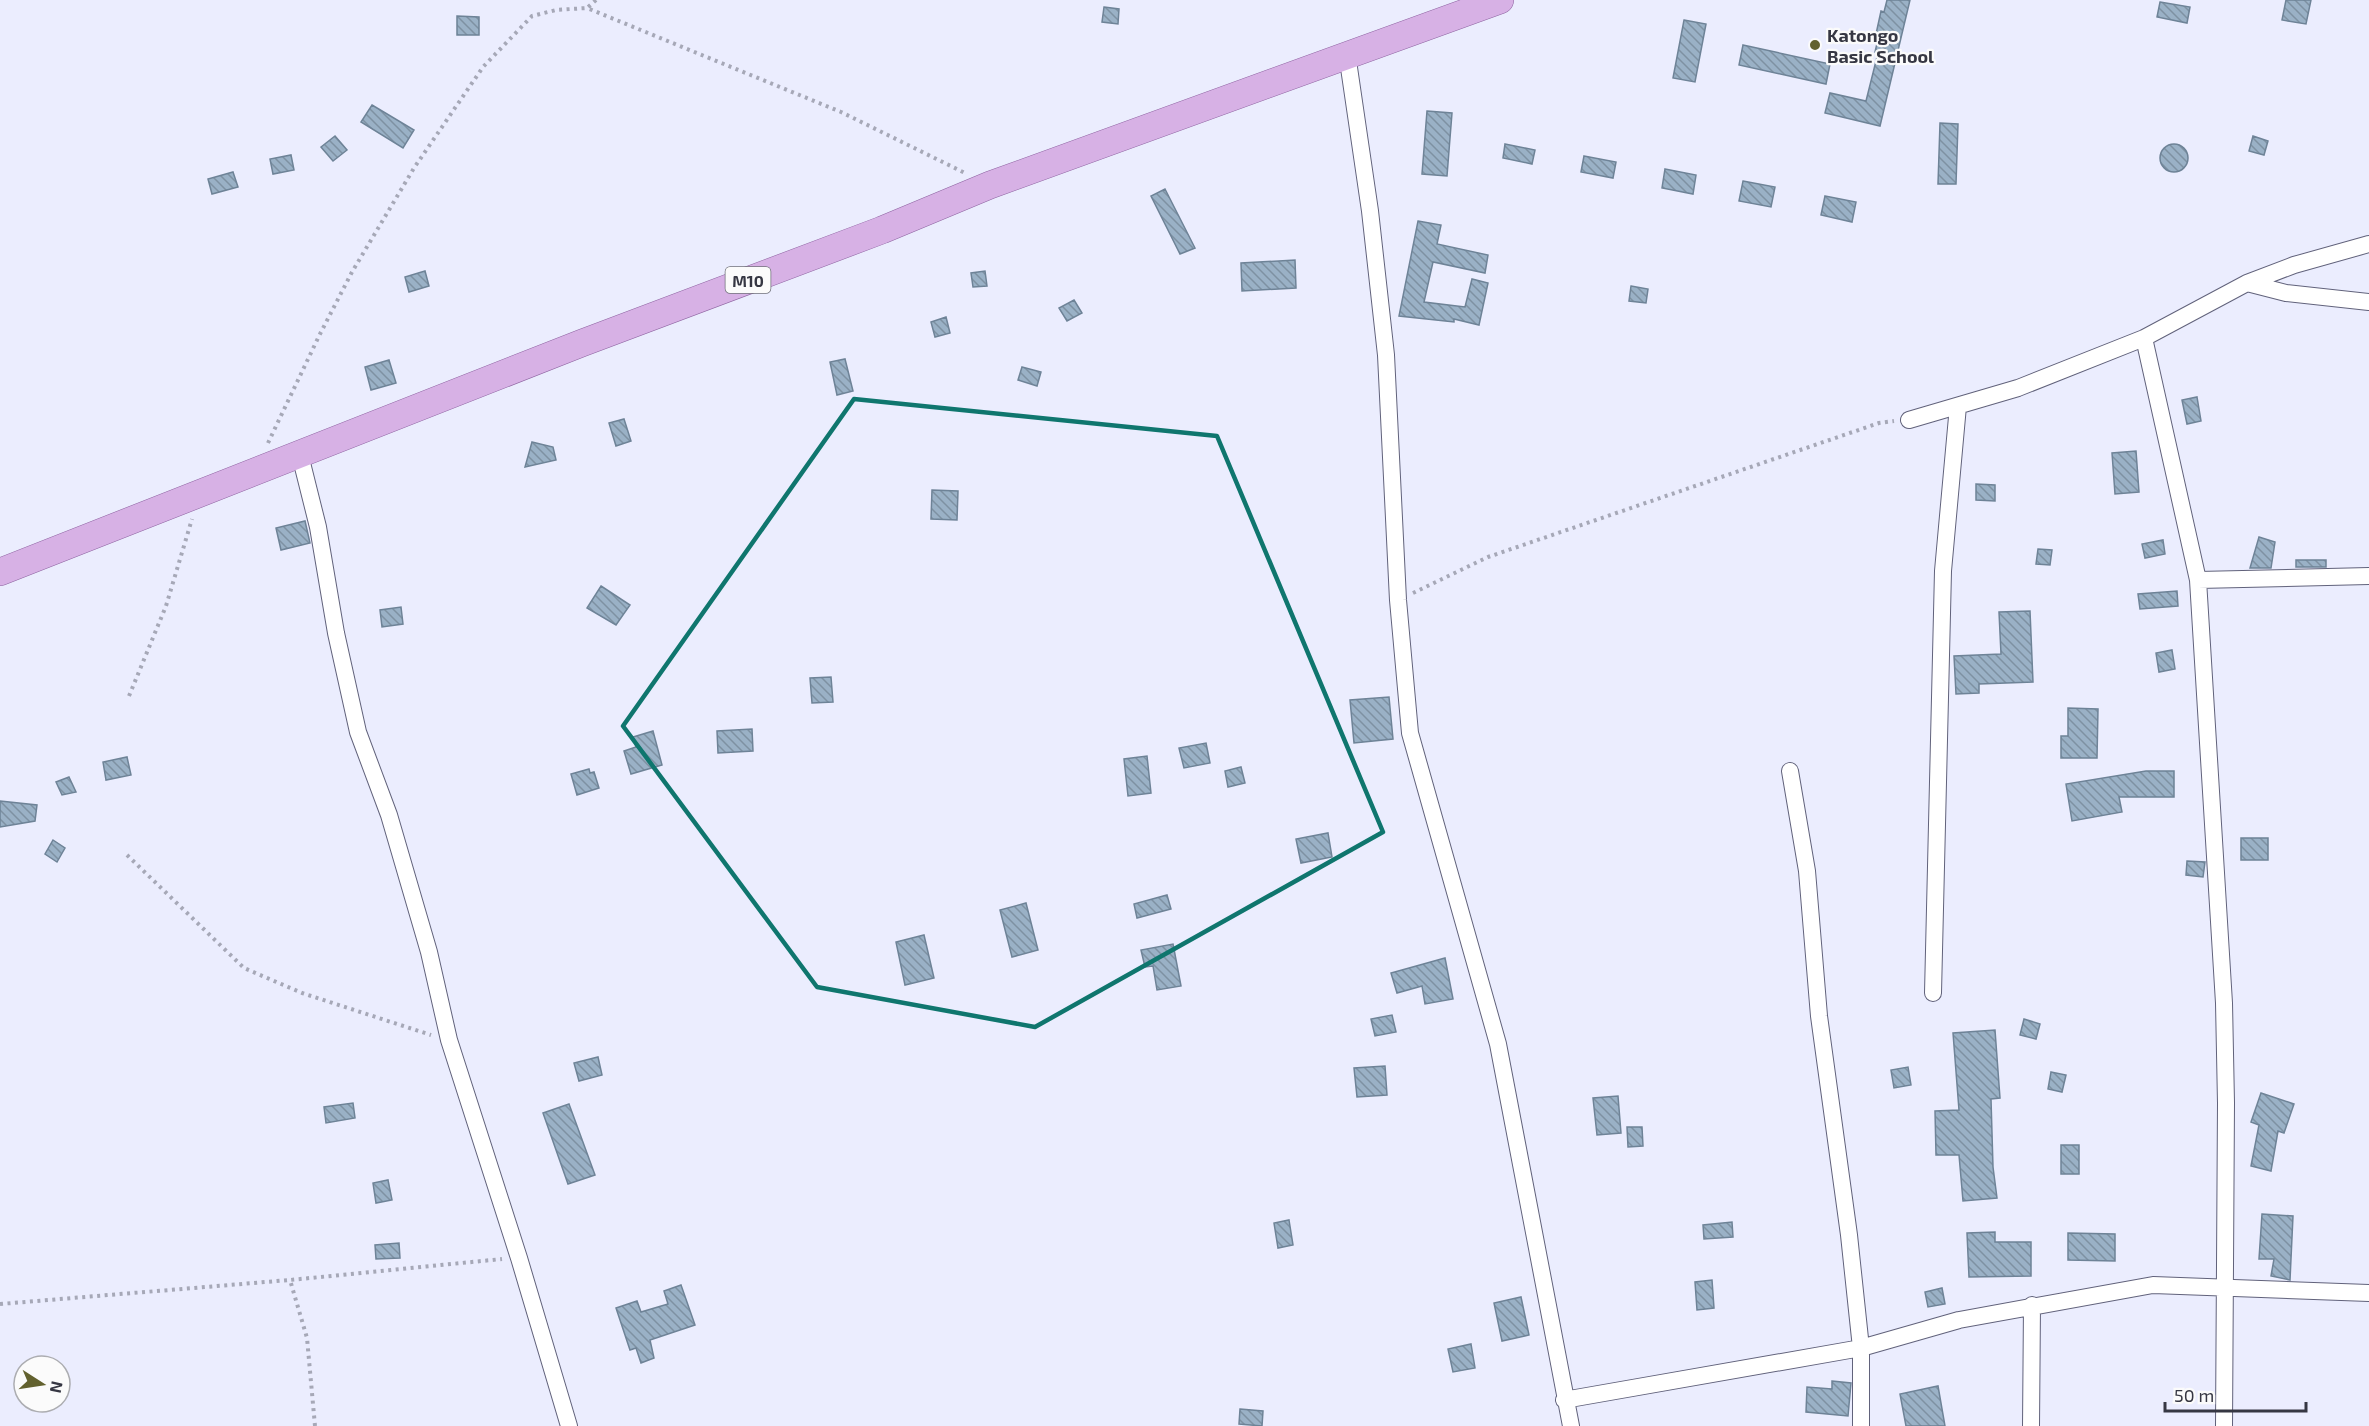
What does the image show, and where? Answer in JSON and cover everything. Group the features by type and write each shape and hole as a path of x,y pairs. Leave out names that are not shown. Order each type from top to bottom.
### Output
{"main road":[{"name":"M10","path":"0,572 200,495 255,471 582,342 882,230 990,185 1487,2"}],"street":[{"path":"1347,54 1370,211 1386,355 1398,600 1410,733 1497,1044 1564,1400 1571,1426"},
{"path":"1910,420 2018,388 2144,338 2247,284 2294,265 2369,244"},
{"path":"2247,284 2286,293 2369,302"},
{"path":"2144,338 2198,580 2224,1003 2224,1426"},
{"path":"1933,993 1943,572 1958,406"},
{"path":"300,454 318,527 336,633 358,732 389,815 429,952 449,1040 519,1258 568,1426"},
{"path":"2198,580 2369,576"},
{"path":"1790,771 1807,871 1818,1016 1839,1149 1861,1348 1861,1426"},
{"path":"1564,1400 1861,1348 1959,1320 2032,1305 2153,1285 2369,1293"},
{"path":"2031,1426 2032,1305"}],"path":[{"path":"587,8 596,0"},
{"path":"255,471 352,272 414,168 483,67 532,16 556,10 587,8 841,112 990,185"},
{"path":"1398,600 1488,558 1879,423 1910,420"},
{"path":"129,696 166,606 200,495"},
{"path":"127,855 244,968 302,993 449,1040"},
{"path":"0,1304 519,1258"},
{"path":"290,1280 307,1338 315,1426"}],"highlighted area":[{"path":"854,399 1217,436 1383,832 1035,1027 817,987 623,726"}],"building":[{"path":"1887,0 1910,0 1880,126 1825,113 1830,93 1866,101 1878,53 1875,52 1879,35 1876,34 1881,11 1884,12"},
{"path":"2286,0 2311,0 2306,24 2282,20"},
{"path":"2160,2 2190,7 2187,23 2157,17"},
{"path":"1104,7 1119,9 1118,24 1102,22"},
{"path":"457,16 479,17 479,35 457,35"},
{"path":"1684,20 1706,24 1695,82 1673,78"},
{"path":"1743,45 1830,64 1826,84 1739,65"},
{"path":"372,105 414,130 403,148 361,122"},
{"path":"1427,111 1452,113 1447,176 1422,174"},
{"path":"1940,123 1958,124 1956,184 1938,184"},
{"path":"335,136 347,150 333,161 321,147"},
{"path":"2253,136 2268,141 2264,155 2249,151"},
{"path":"1505,144 1535,150 1532,164 1503,158"},
{"path":"2174,144 2184,148 2188,158 2184,168 2174,172 2164,168 2160,158 2164,148"},
{"path":"291,155 294,170 273,174 270,159"},
{"path":"1584,156 1616,162 1613,178 1581,172"},
{"path":"1665,169 1696,175 1693,194 1662,188"},
{"path":"233,172 238,187 212,194 208,179"},
{"path":"1743,181 1775,187 1771,207 1739,201"},
{"path":"1165,189 1195,248 1180,254 1151,196"},
{"path":"1825,196 1856,202 1852,222 1821,215"},
{"path":"1418,221 1441,225 1437,244 1488,255 1485,273 1433,262 1424,302 1465,307 1472,279 1488,283 1479,325 1454,319 1454,322 1399,316"},
{"path":"1295,260 1296,288 1242,291 1241,263"},
{"path":"425,271 429,286 409,292 405,277"},
{"path":"985,271 987,286 973,287 971,273"},
{"path":"1631,286 1648,289 1646,303 1629,301"},
{"path":"1074,300 1082,313 1067,321 1059,308"},
{"path":"946,317 950,333 935,337 931,322"},
{"path":"845,359 853,391 837,395 830,362"},
{"path":"389,360 396,383 371,390 365,367"},
{"path":"1022,367 1041,372 1037,386 1018,380"},
{"path":"2197,397 2201,421 2187,424 2182,400"},
{"path":"624,419 631,441 616,446 609,423"},
{"path":"532,442 553,447 556,460 525,467"},
{"path":"2136,451 2139,492 2115,494 2112,453"},
{"path":"1976,484 1995,485 1995,501 1976,500"},
{"path":"932,490 958,491 957,520 931,519"},
{"path":"305,521 310,543 281,550 276,528"},
{"path":"2259,537 2275,542 2271,568 2250,568"},
{"path":"2163,540 2165,554 2145,558 2142,544"},
{"path":"2038,549 2052,550 2050,565 2036,564"},
{"path":"2296,560 2326,560 2326,567 2296,567"},
{"path":"601,586 630,605 616,625 587,608"},
{"path":"2177,591 2178,606 2140,609 2138,594"},
{"path":"401,607 403,624 382,627 380,610"},
{"path":"2030,611 2033,682 1979,684 1979,693 1956,694 1954,656 2001,654 1999,612"},
{"path":"2172,650 2175,669 2159,672 2156,653"},
{"path":"831,677 833,702 812,703 810,678"},
{"path":"1389,697 1393,739 1354,743 1350,700"},
{"path":"2068,708 2098,709 2097,758 2061,758 2061,736 2068,736"},
{"path":"752,729 753,751 718,753 717,731"},
{"path":"653,731 662,765 631,774 624,751 636,747 633,737"},
{"path":"1206,743 1210,763 1184,768 1179,748"},
{"path":"1147,756 1151,793 1128,796 1124,759"},
{"path":"127,757 131,775 106,780 103,762"},
{"path":"1241,767 1245,783 1228,787 1225,771"},
{"path":"589,769 590,773 594,772 599,788 577,795 571,774"},
{"path":"2146,771 2174,771 2174,797 2119,797 2122,812 2072,821 2066,784"},
{"path":"69,777 76,792 62,795 56,782"},
{"path":"0,801 37,805 35,821 0,827"},
{"path":"1328,833 1332,857 1301,863 1296,839"},
{"path":"2241,838 2268,838 2268,860 2241,860"},
{"path":"53,840 65,848 57,862 45,854"},
{"path":"2187,861 2205,862 2203,877 2186,875"},
{"path":"1167,895 1171,909 1137,918 1134,904"},
{"path":"1026,903 1038,950 1012,957 1000,910"},
{"path":"924,935 934,978 905,985 896,942"},
{"path":"1173,944 1181,986 1157,990 1153,966 1145,967 1141,950"},
{"path":"1445,958 1453,999 1425,1004 1422,986 1397,993 1391,973"},
{"path":"1392,1015 1396,1032 1375,1036 1371,1019"},
{"path":"2024,1019 2040,1024 2036,1039 2020,1035"},
{"path":"1995,1030 2000,1098 1991,1099 1993,1167 1997,1198 1963,1201 1959,1155 1936,1155 1935,1111 1959,1110 1953,1033"},
{"path":"598,1057 602,1075 579,1081 574,1063"},
{"path":"1385,1066 1387,1095 1357,1097 1354,1068"},
{"path":"1908,1067 1911,1085 1894,1088 1891,1070"},
{"path":"2051,1072 2066,1075 2062,1092 2048,1089"},
{"path":"2261,1093 2294,1104 2284,1133 2278,1131 2271,1171 2251,1166 2259,1125 2251,1122"},
{"path":"1618,1096 1621,1133 1597,1135 1593,1098"},
{"path":"353,1103 355,1118 326,1123 324,1107"},
{"path":"569,1104 595,1175 568,1184 543,1113"},
{"path":"1627,1127 1642,1127 1643,1146 1628,1147"},
{"path":"2061,1145 2079,1145 2079,1174 2061,1174"},
{"path":"388,1180 392,1200 376,1203 373,1183"},
{"path":"2262,1214 2293,1216 2290,1280 2271,1276 2274,1259 2259,1259"},
{"path":"1289,1220 1293,1245 1278,1248 1274,1223"},
{"path":"1732,1222 1733,1237 1704,1239 1703,1225"},
{"path":"1995,1232 1995,1242 2031,1242 2031,1276 1969,1277 1967,1233"},
{"path":"2068,1233 2115,1234 2115,1261 2068,1260"},
{"path":"399,1243 400,1258 376,1259 375,1245"},
{"path":"1712,1280 1714,1308 1697,1310 1695,1282"},
{"path":"681,1285 695,1325 650,1340 654,1358 641,1363 636,1348 630,1350 616,1308 637,1301 641,1312 668,1304 664,1291"},
{"path":"1942,1288 1945,1304 1928,1307 1925,1292"},
{"path":"1521,1297 1529,1335 1502,1341 1494,1303"},
{"path":"1471,1344 1475,1368 1453,1372 1448,1349"},
{"path":"1832,1381 1851,1383 1848,1416 1806,1412 1807,1387 1832,1389"},
{"path":"1938,1386 1945,1426 1906,1426 1900,1394"},
{"path":"1240,1409 1263,1411 1262,1426 1239,1424"}],"place":[{"name":"Katongo Basic School","path":"1815,45"}]}
